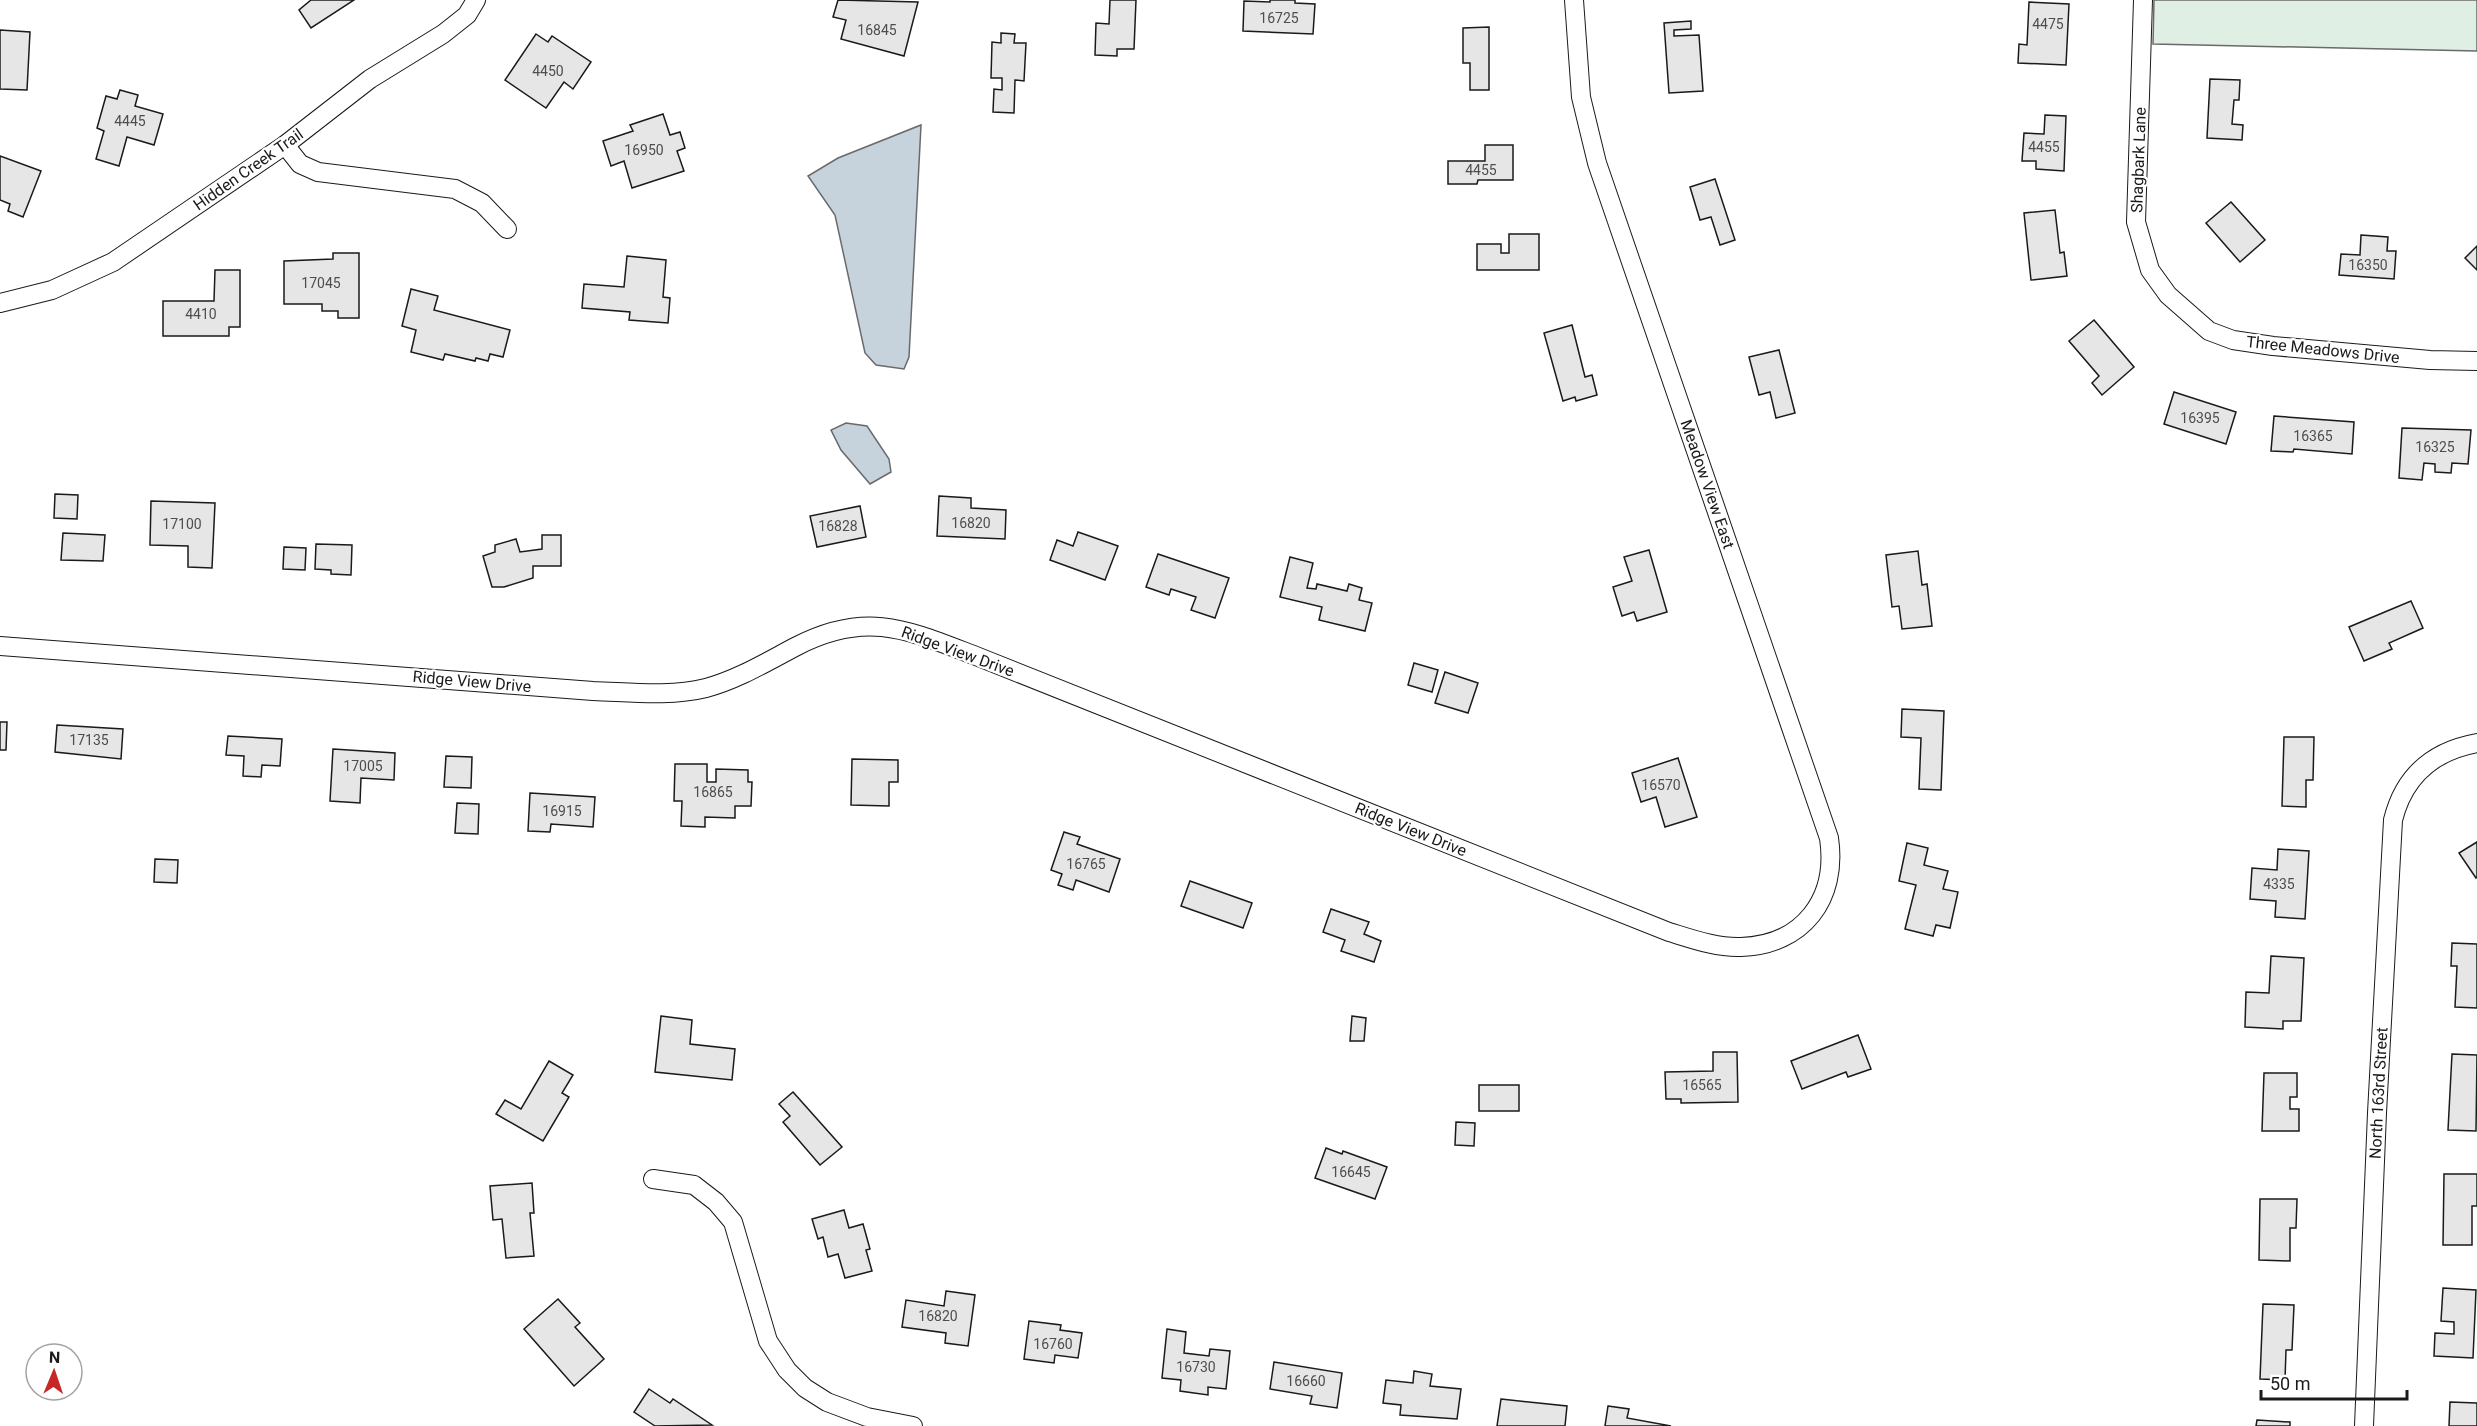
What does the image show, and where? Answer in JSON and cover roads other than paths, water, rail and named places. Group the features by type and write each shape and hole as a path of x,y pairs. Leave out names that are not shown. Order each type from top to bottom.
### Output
{"street":[{"name":"Hidden Creek Trail","path":"0,303 52,291 113,262 285,145 370,79 443,34 467,15 476,0"},
{"name":"Meadow View East","path":"1574,0 1581,97 1597,163 1829,838 1831,855 1829,876 1823,896 1806,922 1790,935 1772,943"},
{"name":"Shagbark Lane","path":"2143,0 2136,222 2150,270 2180,307"},
{"path":"285,145 300,164 318,172 455,189 482,203 507,229"},
{"name":"Three Meadows Drive","path":"2180,307 2209,332 2234,340 2273,346 2408,358 2477,361"},
{"name":"Ridge View Drive","path":"0,646 593,691 650,692 706,688 750,670 823,634 851,627 876,625 899,628 1029,677 1669,932 1702,942 1738,947 1772,943"},
{"name":"North 163rd Street","path":"2364,1426 2389,846 2397,803 2421,769 2441,753 2477,743"},
{"path":"653,1179 694,1185 716,1202 733,1222 768,1341 787,1371 805,1388 827,1402 867,1417 913,1426"}]}
